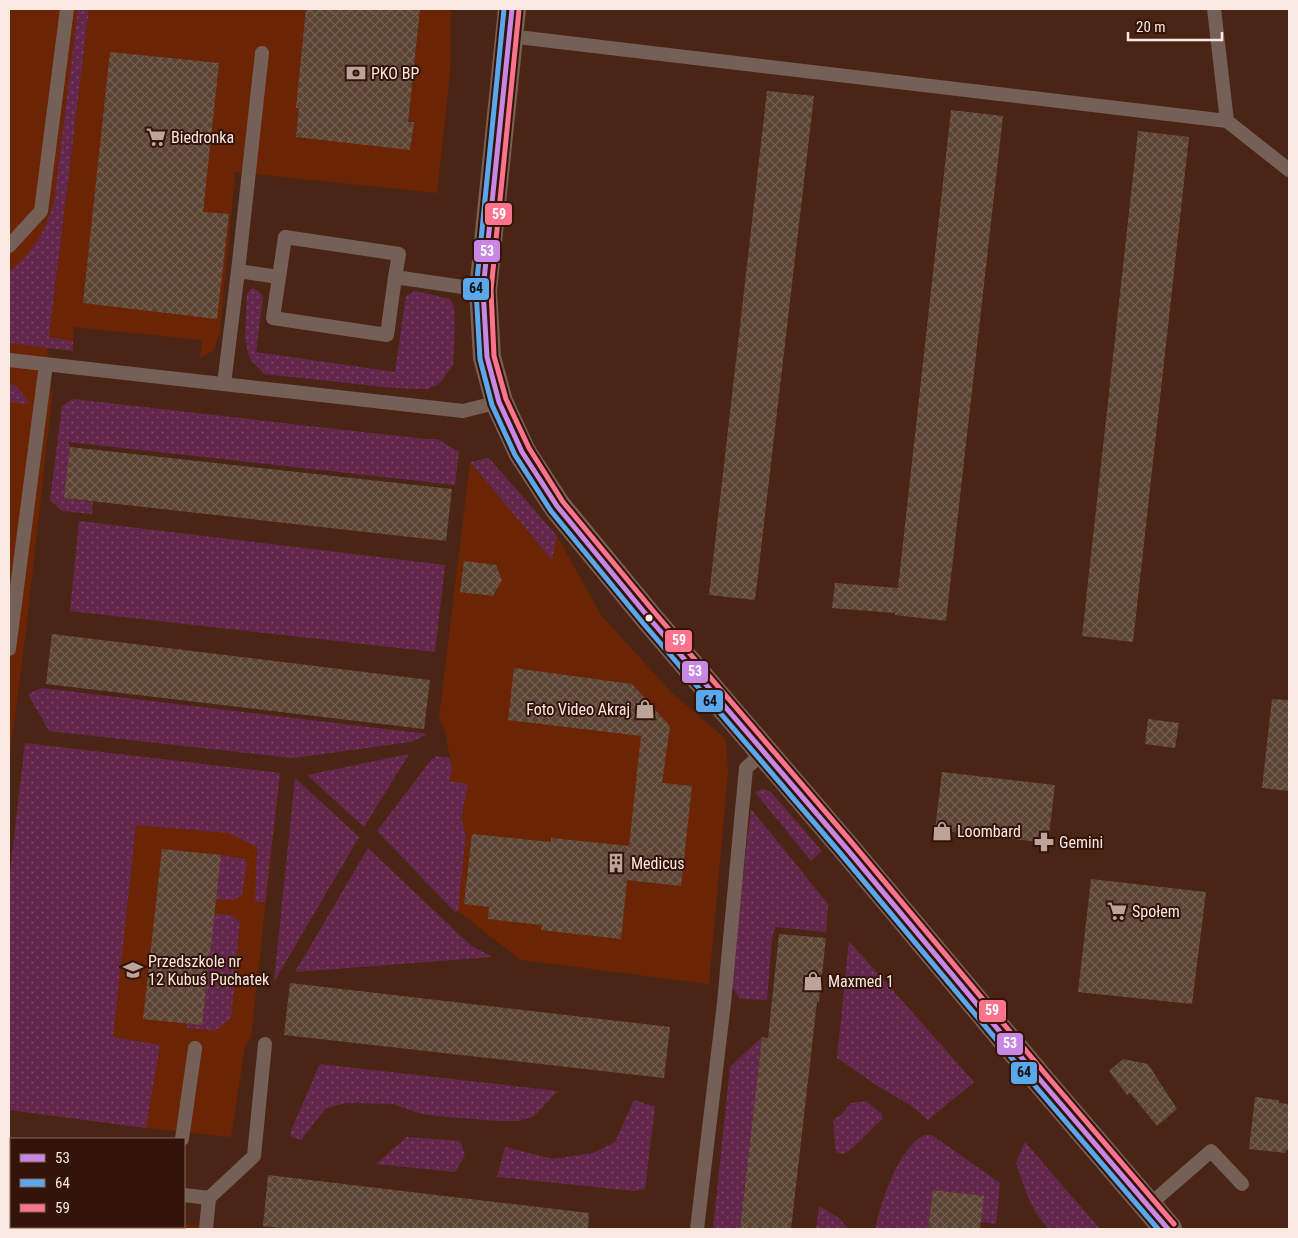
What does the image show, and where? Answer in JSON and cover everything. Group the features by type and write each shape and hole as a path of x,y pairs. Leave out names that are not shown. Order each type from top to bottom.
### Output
{"street":[{"path":"512,9 483,290 487,357 499,402 522,452 557,506 649,618 755,760 902,914 1168,1229"}],"lane":[{"path":"9,246 42,211 67,9"},
{"path":"1214,9 1227,121"},
{"path":"509,36 1227,121 1289,170"},
{"path":"224,384 262,53"},
{"path":"285,237 399,254 395,277 387,335 274,318 285,237"},
{"path":"238,271 279,277"},
{"path":"395,277 483,290"},
{"path":"9,360 463,411 499,402"},
{"path":"9,649 46,364"},
{"path":"697,1229 755,760"},
{"path":"206,1229 209,1198 254,1156 265,1044"},
{"path":"182,1138 195,1048"},
{"path":"1148,1206 1211,1151 1242,1184"},
{"path":"185,1195 209,1198"}],"shaded area":[{"path":"9,9 78,9 54,200 49,221 33,248 9,272"},
{"path":"78,9 89,9 49,337 73,341 73,351 9,343 9,272 18,265 38,240 54,200"},
{"path":"89,9 451,9 450,73 437,193 235,172 220,332 214,350 200,358 202,340 74,327 73,341 49,337"},
{"path":"252,288 259,291 263,297 256,352 395,372 406,296 415,291 450,299 454,307 455,325 453,365 439,384 427,389 394,388 265,374 250,360 245,339 247,294"},
{"path":"9,343 47,347 52,396 26,631 9,761"},
{"path":"9,383 21,391 29,404 9,402"},
{"path":"73,399 437,439 459,452 455,485 69,442 65,498 93,502 92,514 62,511 50,500 62,406"},
{"path":"489,458 557,536 552,560 470,462"},
{"path":"470,462 552,559 557,536 601,615 672,693 726,739 728,772 709,984 521,960 458,911 466,834 460,819 468,784 449,781 452,770 445,731 439,718"},
{"path":"79,521 445,565 435,652 70,611"},
{"path":"42,688 428,734 411,742 293,758 49,731 28,694"},
{"name":"Przedszkole nr 12 Kubuś Puchatek","path":"25,743 280,773 251,1037 245,1046 231,1137 9,1110 9,881"},
{"name":"Przedszkole nr 12 Kubuś Puchatek","path":"25,743 280,773 265,902 255,902 257,847 229,833 136,825 113,1037 160,1045 146,1128 9,1110 9,881"},
{"path":"409,754 364,827 307,775"},
{"path":"436,756 450,758 452,770 449,781 468,784 461,819 466,834 458,911 455,912 377,831"},
{"path":"295,778 359,837 274,982"},
{"path":"763,789 770,791 822,851 811,861 755,792"},
{"path":"751,809 828,904 826,932 775,927 772,939 767,1000 740,999 730,984"},
{"path":"368,848 470,945 492,957 295,972"},
{"path":"221,855 244,859 247,863 242,895 233,900 216,899"},
{"path":"214,914 232,915 240,922 231,1018 215,1031 187,1028 187,1024 202,1025"},
{"path":"849,941 974,1082 928,1120 910,1105 879,1087 837,1058"},
{"path":"762,1037 740,1229 713,1229 730,1067"},
{"path":"320,1064 558,1091 534,1116 519,1121 437,1116 418,1113 393,1104 346,1103 326,1108 301,1140 290,1136 292,1128"},
{"path":"634,1100 655,1106 645,1189 634,1191 497,1177 505,1147 553,1159 593,1153 615,1142"},
{"path":"866,1101 881,1113 883,1119 849,1151 843,1154 836,1152 833,1120 841,1115 851,1103"},
{"path":"925,1135 932,1135 1000,1183 996,1224 981,1222 983,1196 933,1190 928,1229 875,1229 892,1176 899,1162 907,1150"},
{"path":"407,1137 460,1141 465,1155 455,1172 376,1164"},
{"path":"1025,1142 1100,1229 1049,1229 1037,1214 1029,1198 1016,1163"},
{"path":"9,1206 10,1228 185,1228 185,1224 201,1226 201,1229 9,1229"},
{"path":"819,1206 839,1218 848,1229 816,1229"}],"building":[{"name":"PKO BP","path":"306,9 420,9 408,122 414,122 410,150 296,137 299,108 296,108"},
{"name":"Biedronka","path":"110,52 219,63 203,212 229,214 217,319 83,303"},
{"path":"767,91 814,96 755,600 709,595"},
{"path":"951,110 1003,116 946,621 895,615 895,613 832,608 835,583 898,588"},
{"path":"1138,131 1189,137 1133,642 1082,636"},
{"path":"70,447 452,489 446,541 64,498"},
{"path":"464,561 496,565 502,580 493,596 460,592"},
{"path":"52,634 430,680 424,729 46,684"},
{"path":"514,668 632,684 670,726 662,783 692,786 681,886 627,880 621,939 541,930 542,925 488,919 489,907 464,904 472,834 551,842 551,838 629,846 641,736 508,720"},
{"path":"1272,699 1289,700 1289,791 1262,788"},
{"path":"1148,719 1179,723 1175,748 1145,744"},
{"path":"942,772 1055,785 1048,843 935,830"},
{"path":"162,849 221,855 202,1025 143,1019"},
{"path":"1091,879 1206,892 1192,1004 1078,992"},
{"path":"779,934 826,938 791,1229 740,1229 762,1037 768,1038"},
{"path":"290,983 670,1027 664,1078 284,1035"},
{"path":"1123,1059 1148,1064 1177,1109 1157,1126 1130,1093 1127,1095 1109,1071"},
{"path":"1255,1097 1279,1100 1279,1103 1289,1104 1289,1151 1286,1150 1286,1153 1249,1149"},
{"path":"268,1175 589,1213 588,1229 287,1229 263,1226"},
{"path":"933,1190 984,1196 980,1229 928,1229"}],"transit line":[{"name":"64","path":"504,9 476,290 480,359 492,405 515,455 551,511 643,623 1158,1229"},
{"name":"53","path":"512,9 483,290 487,357 499,402 522,452 557,506 649,618 1168,1229"},
{"name":"59","path":"519,10 491,290 494,356 506,399 529,448 563,502 655,613 1174,1224"}],"place":[{"name":"PKO BP","path":"356,73"},
{"name":"Biedronka","path":"156,137"},
{"name":"Foto Video Akraj","path":"645,709"},
{"name":"Loombard","path":"942,831"},
{"name":"Gemini","path":"1044,842"},
{"name":"Medicus","path":"616,863"},
{"name":"Społem","path":"1117,911"},
{"name":"Przedszkole nr 12 Kubuś Puchatek","path":"133,970"},
{"name":"Maxmed 1","path":"813,981"}]}
